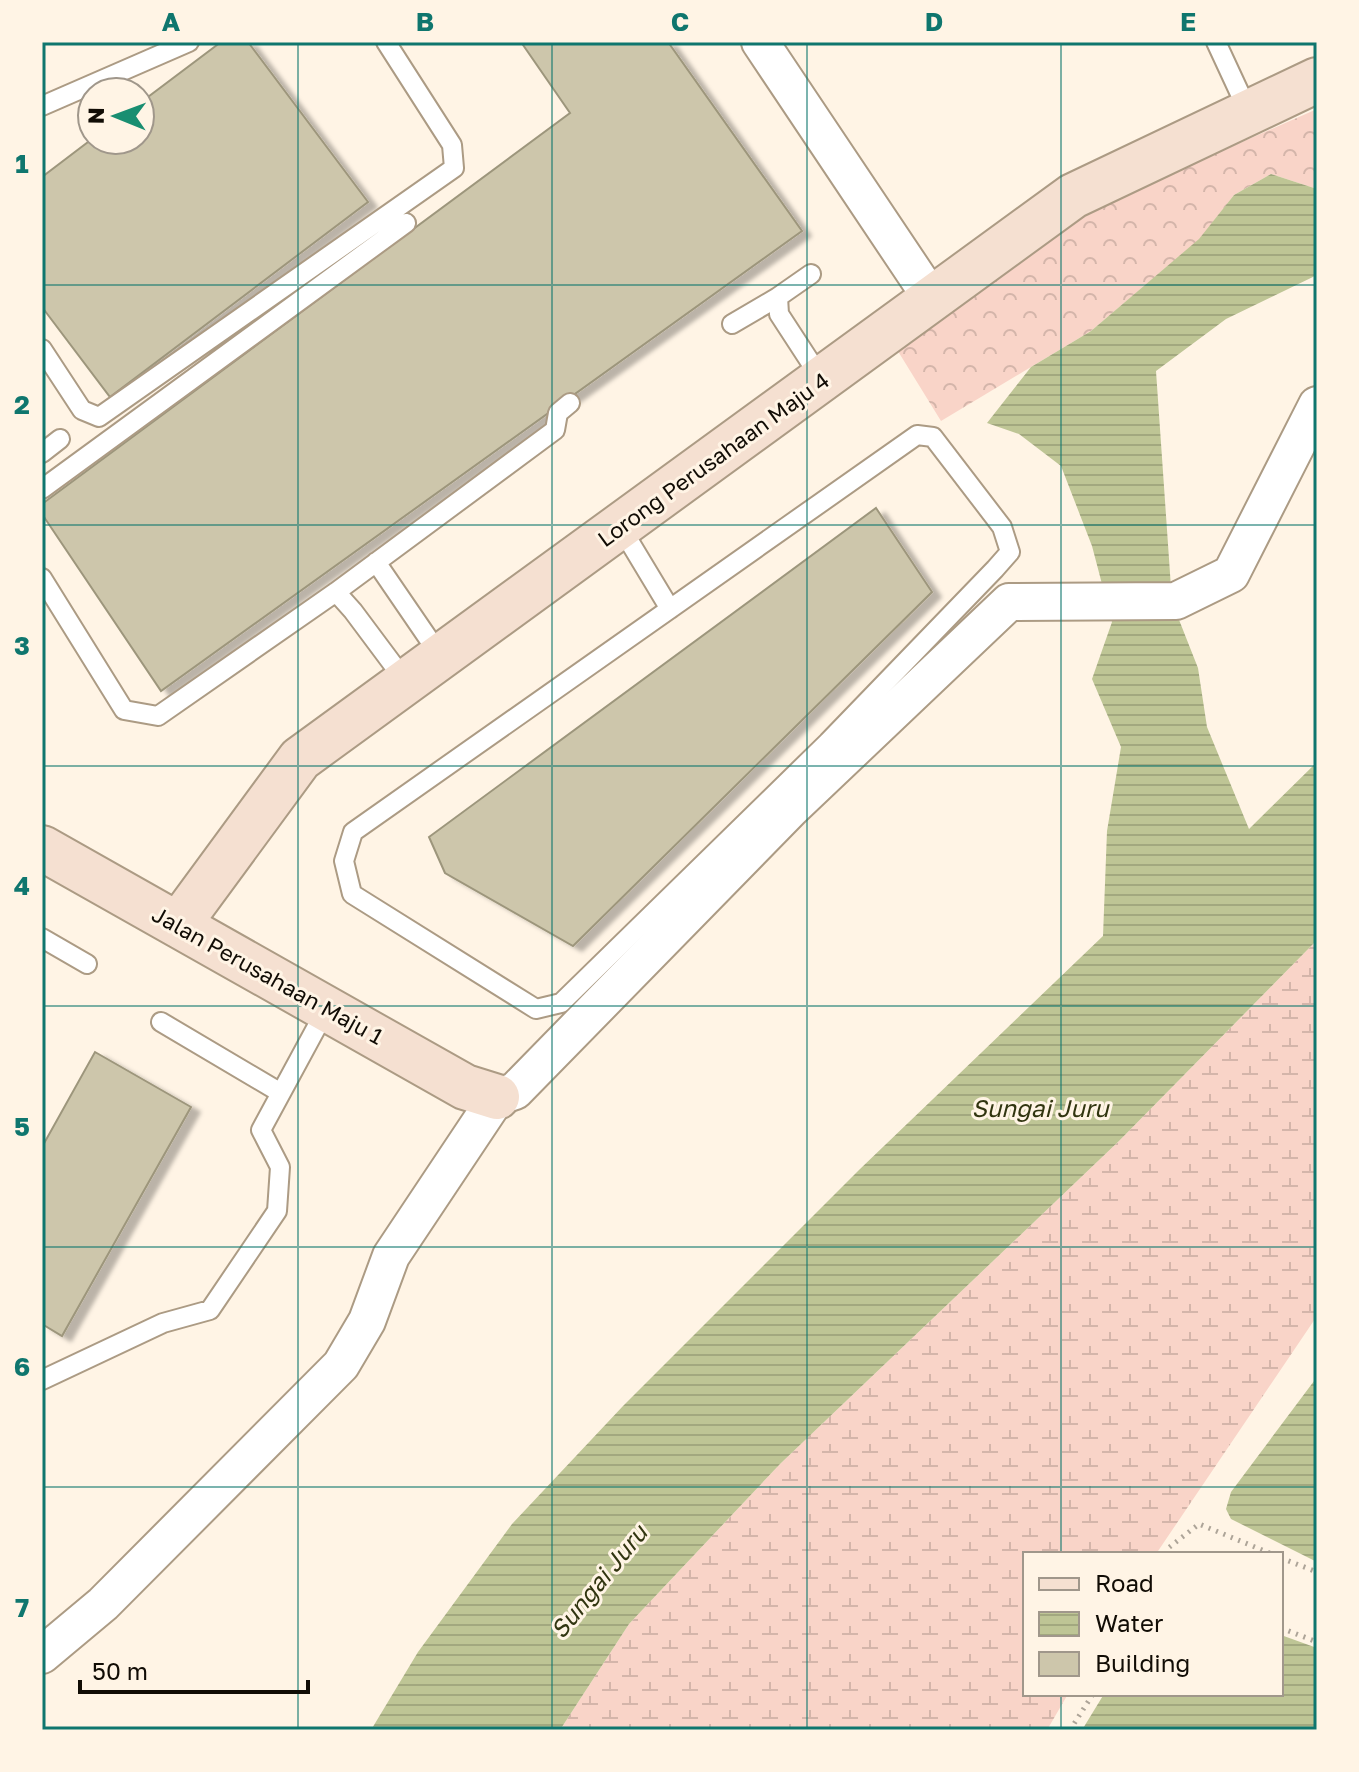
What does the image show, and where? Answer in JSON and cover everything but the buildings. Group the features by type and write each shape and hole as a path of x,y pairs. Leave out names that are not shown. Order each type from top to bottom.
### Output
{"street":[{"path":"760,42 932,299"},
{"name":"Lorong Perusahaan Maju 4","path":"178,925 300,759 1073,196 1317,80"},
{"path":"42,1655 103,1604 341,1365 367,1321 391,1256 497,1097 515,1091 791,809 1009,602 1176,601 1231,574 1317,405"},
{"name":"Jalan Perusahaan Maju 1","path":"42,848 465,1087 497,1097"}],"lane":[{"path":"42,106 189,42"},
{"path":"42,349 82,410 99,417 454,168 452,145 386,42"},
{"path":"1216,42 1248,111"},
{"path":"42,489 406,223"},
{"path":"732,324 811,274"},
{"path":"778,297 779,314 822,380"},
{"path":"42,578 124,710 158,716 336,592 555,430 558,413 570,403"},
{"path":"917,435 933,437 1002,527 1010,552 828,742 561,1003 536,1009 352,894 344,861 353,832 670,609 917,435"},
{"path":"42,453 60,439"},
{"path":"620,526 670,609"},
{"path":"376,562 441,657"},
{"path":"336,592 406,682"},
{"path":"42,938 87,964"},
{"path":"42,1380 163,1323 210,1310 277,1211 280,1167 261,1130 327,1008"},
{"path":"161,1022 281,1093"}],"path":[{"path":"1167,1552 1199,1524 1267,1552"},
{"path":"1283,1559 1317,1572"},
{"path":"1283,1629 1317,1642"},
{"path":"1070,1730 1092,1696"}],"green space":[{"path":"1317,109 1317,189 1271,174 1234,195 1200,239 1091,331 941,421 896,348 1101,204"},
{"path":"1317,940 1317,1316 1157,1552 1023,1552 1023,1696 1067,1696 1047,1730 560,1730 629,1624 780,1464 1119,1141"}],"water":[{"name":"Sungai Juru","path":"1271,174 1317,189 1317,275 1226,319 1156,371 1172,602 1198,668 1207,727 1249,829 1317,762 1317,940 1119,1141 780,1464 629,1624 560,1730 371,1730 418,1652 512,1524 623,1406 860,1169 1103,936 1107,831 1121,747 1092,679 1112,622 1092,546 1061,466 1019,434 987,423 1031,367 1091,331 1199,239 1234,195"},
{"path":"1317,1377 1317,1562 1231,1519 1226,1509 1231,1492"},
{"path":"1283,1636 1317,1648 1317,1730 1082,1730 1103,1696 1283,1696"}]}
